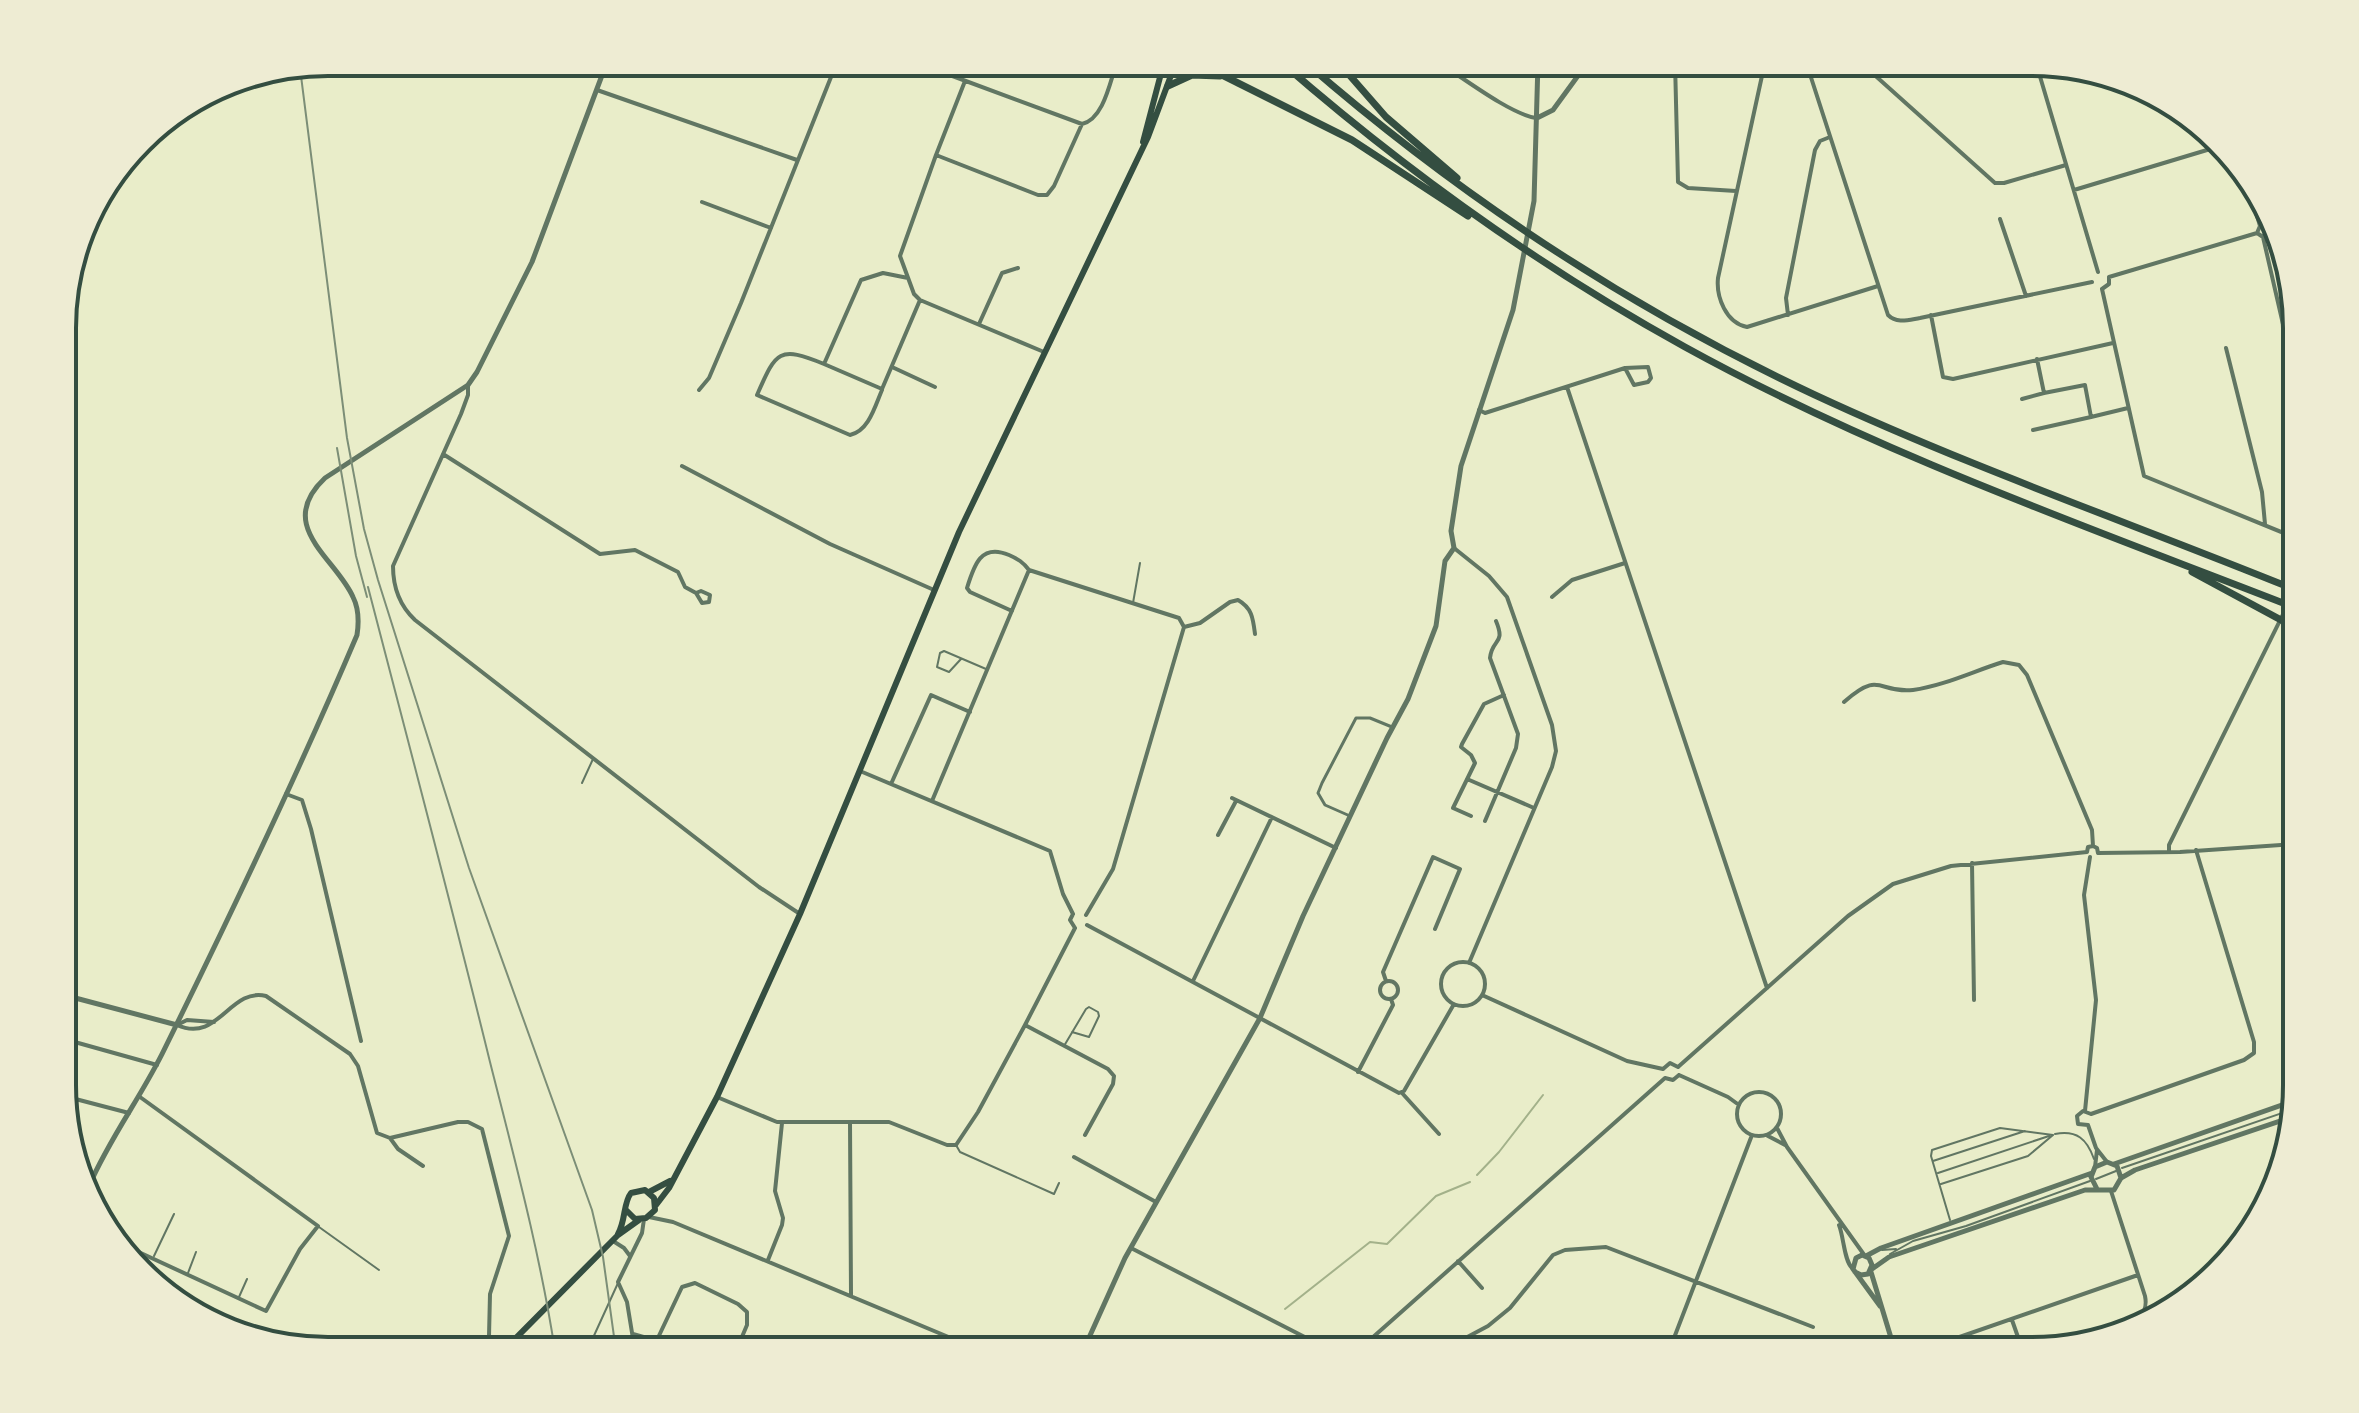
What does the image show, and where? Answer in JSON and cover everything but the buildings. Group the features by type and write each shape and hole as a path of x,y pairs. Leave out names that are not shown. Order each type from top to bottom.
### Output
{"highway":[{"path":"1168,86 1189,76"},
{"path":"1217,76 1226,77 1352,140 1434,196 1516,244"},
{"path":"1298,76 1387,151 1516,244 1584,289 1686,348 1805,408 1913,456 2282,603"},
{"path":"1322,76 1391,133 1502,215 1639,303 1711,343 1815,395 1925,444 2282,584"},
{"path":"1351,76 1386,117 1502,215"},
{"path":"2158,554 2282,620"}],"main road":[{"path":"517,1337 615,1238 644,1219 656,1206 717,1097 800,914 934,590 1047,354 1142,145 1160,77"},
{"path":"1142,145 1171,77"},
{"path":"615,1238 631,1193 641,1189 649,1192 659,1189 673,1179"},
{"path":"649,1192 656,1206"},
{"path":"626,1210 631,1217 644,1219"}],"street":[{"path":"1461,76 1528,117 1537,118 1553,110 1578,76"},
{"path":"1469,963 1554,762 1552,725 1507,597 1489,576 1454,548 1451,531 1458,480 1513,310 1534,201 1537,76"},
{"path":"1675,76 1678,182 1688,188 1736,191"},
{"path":"1762,76 1718,278 1717,290 1727,313 1741,326 1756,325 1878,286"},
{"path":"1811,76 1888,315 1899,321 2092,282 2098,272 2040,77"},
{"path":"1876,76 1995,183 2066,165"},
{"path":"93,1176 107,1146 140,1097 177,1025 352,647 359,620 354,598 318,550 308,526 309,501 318,484 329,475 468,385 477,372 532,262 602,77"},
{"path":"699,390 709,378 831,77"},
{"path":"948,77 1082,124 1090,122 1098,113 1112,77"},
{"path":"965,81 900,256 914,294 920,300 1047,354"},
{"path":"597,90 797,160"},
{"path":"936,155 1038,195 1047,195 1082,124"},
{"path":"1788,315 1786,298 1815,150 1820,141 1830,137"},
{"path":"2074,190 2208,150"},
{"path":"702,202 771,228"},
{"path":"2000,219 2026,296"},
{"path":"2257,233 2260,226 2258,219"},
{"path":"2257,233 2263,237 2282,320"},
{"path":"2109,277 2257,233"},
{"path":"979,324 1002,273 1018,268"},
{"path":"2098,272 2109,277"},
{"path":"824,364 861,280 883,273 908,278"},
{"path":"2092,282 2096,288 2102,289 2109,284 2109,277"},
{"path":"2102,289 2144,476 2282,530"},
{"path":"882,389 796,352 788,352 770,365 757,395 850,435 860,433 865,427 892,367 920,300"},
{"path":"1931,315 1943,377 1953,379 2113,343"},
{"path":"2226,348 2262,492 2265,524"},
{"path":"2037,359 2044,393"},
{"path":"892,367 935,387"},
{"path":"1479,410 1485,413 1625,368 1648,367 1651,378 1648,382 1634,385 1625,368"},
{"path":"468,385 468,395 393,566 402,604 415,620 593,759 768,894 800,914"},
{"path":"2022,399 2085,385 2091,417"},
{"path":"1567,387 1767,988"},
{"path":"2033,430 2129,408"},
{"path":"443,453 600,554 635,550 678,572 685,587 696,593"},
{"path":"682,466 841,550 934,590"},
{"path":"1090,1337 1131,1248 1260,1018 1303,916 1408,699 1436,626 1445,561 1454,548"},
{"path":"1012,611 967,588 987,551 996,549 1021,560 1029,570 1179,618 1184,627 1113,869 1086,915 1087,925"},
{"path":"1552,597 1572,580 1625,563"},
{"path":"932,801 1029,570"},
{"path":"1184,627 1200,623 1230,602 1238,600 1253,615 1255,634"},
{"path":"2169,852 2169,845 2282,615"},
{"path":"1485,821 1516,748 1518,734 1490,658 1502,635 1496,621"},
{"path":"1844,702 1862,687 1874,684 1910,690 2003,662 2019,665 2027,675 2092,830 2093,846 2098,853"},
{"path":"891,784 931,695 970,712"},
{"path":"1471,816 1453,808 1475,763 1461,747 1484,704 1504,695"},
{"path":"1351,816 1325,805 1318,793 1322,783 1356,718 1370,718 1392,727"},
{"path":"860,771 1050,851 1063,894 1073,914"},
{"path":"1467,779 1534,808"},
{"path":"286,794 302,800 311,829 361,1041"},
{"path":"1218,835 1234,799 1336,848"},
{"path":"1193,981 1272,817"},
{"path":"1678,1067 1848,916 1893,884 1937,869 1972,863 2098,853 2282,845"},
{"path":"2093,846 2088,847 2084,895 2096,1000 2088,1113 2092,1121 2083,1126 2077,1121 2078,1114 2088,1113 2244,1060 2254,1053 2254,1042 2196,850"},
{"path":"1386,981 1383,972 1433,857 1460,869 1435,929"},
{"path":"1972,863 1974,1000"},
{"path":"1086,915 1078,912 1070,920 1075,928 1082,929 1087,925"},
{"path":"1087,925 1358,1073 1402,1093 1439,1134"},
{"path":"717,1097 782,1123 889,1122 947,1145 956,1145 978,1112 1075,928"},
{"path":"1456,963 1477,966 1484,976 1482,995 1473,1004 1454,1004 1442,992 1442,976 1456,963"},
{"path":"1358,1073 1393,1005 1391,999 1381,994 1381,987 1386,981"},
{"path":"1386,981 1394,982 1398,987 1397,995 1391,999"},
{"path":"76,998 184,1028 204,1027 215,1022 248,996 260,995 271,999 350,1054 358,1066 373,1127 423,1166"},
{"path":"1482,995 1627,1061 1663,1069"},
{"path":"1402,1093 1454,1004"},
{"path":"1025,1025 1108,1069 1114,1076 1113,1084 1085,1135"},
{"path":"76,1042 157,1065"},
{"path":"1663,1069 1670,1063 1678,1067"},
{"path":"1678,1067 1679,1075"},
{"path":"1663,1069 1665,1078"},
{"path":"1665,1078 1673,1080 1679,1075"},
{"path":"1679,1075 1739,1105"},
{"path":"1374,1336 1665,1078"},
{"path":"1765,1136 1777,1128 1781,1109 1771,1095 1760,1092 1751,1094 1739,1105 1740,1125 1752,1135 1765,1136 1787,1147"},
{"path":"140,1097 318,1226 300,1249 266,1311 141,1253"},
{"path":"77,1099 129,1113"},
{"path":"1854,1271 1856,1258 2093,1174 2110,1163 2282,1105"},
{"path":"850,1121 851,1295"},
{"path":"2121,1178 2135,1170 2280,1121"},
{"path":"390,1138 458,1122 468,1122 482,1129 509,1236 492,1284 486,1337"},
{"path":"768,1261 783,1218 775,1191 782,1123"},
{"path":"1854,1271 1865,1275 1879,1262 2085,1190 2111,1191 2118,1186 2121,1178 2119,1169 2096,1148 2088,1125"},
{"path":"1777,1128 1836,1219 1871,1261 1890,1336"},
{"path":"1674,1336 1692,1280 1752,1135"},
{"path":"2096,1148 2093,1174 2097,1189"},
{"path":"1074,1157 1156,1202"},
{"path":"2111,1191 2146,1302 2144,1310"},
{"path":"656,1206 673,1222"},
{"path":"641,1337 633,1334 627,1302 618,1282 642,1233 644,1219 673,1222 948,1337"},
{"path":"1836,1219 1845,1240 1847,1263 1880,1306"},
{"path":"615,1238 630,1256"},
{"path":"1469,1336 1488,1326 1510,1308 1553,1255 1565,1250 1606,1247 1813,1327"},
{"path":"1131,1248 1304,1336"},
{"path":"1458,1261 1482,1288"},
{"path":"1964,1336 2138,1275"},
{"path":"658,1337 682,1287 695,1283 738,1304 747,1312 747,1325 742,1337"},
{"path":"2012,1320 2018,1336"}],"lane":[{"path":"1133,604 1140,563"},
{"path":"961,659 949,672 937,667 936,663 944,651 987,670"},
{"path":"582,783 593,759"},
{"path":"1064,1046 1072,1032 1086,1009 1089,1007 1098,1012 1089,1037 1072,1032"},
{"path":"1936,1173 2053,1135 2071,1133 2080,1136 2089,1145 2093,1174 2119,1169 2281,1113"},
{"path":"1879,1262 1897,1249 1951,1226 1930,1154 1932,1150 2000,1128 2053,1135"},
{"path":"1933,1161 2026,1131"},
{"path":"1939,1184 2028,1156 2053,1135"},
{"path":"956,1145 960,1152 1054,1194 1059,1183"},
{"path":"2135,1170 2148,1159"},
{"path":"153,1259 174,1214"},
{"path":"318,1226 379,1270"},
{"path":"1875,1251 1897,1249"},
{"path":"187,1274 196,1252"},
{"path":"239,1298 247,1279"},
{"path":"593,1337 618,1282"}],"waterway":[{"path":"1477,1175 1543,1095"},
{"path":"1285,1309 1370,1242 1387,1244 1436,1196 1470,1182"}],"railway":[{"path":"301,78 347,438 364,529 469,868 592,1210 603,1257 614,1337"},
{"path":"337,448 356,556 367,597"},
{"path":"368,587 517,1169 552,1337"}]}
